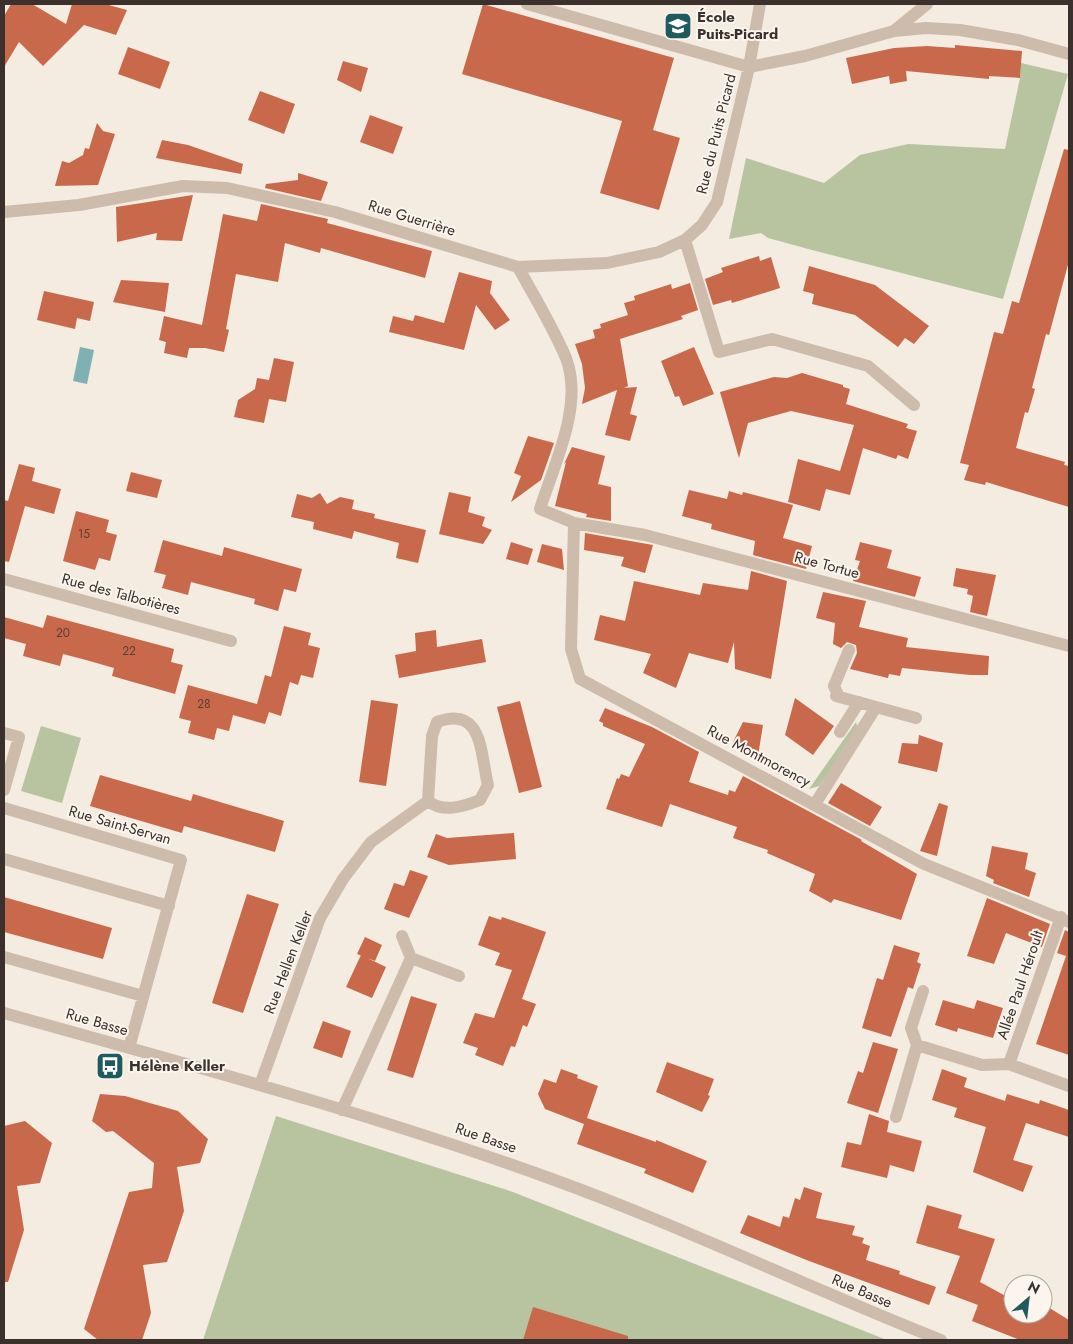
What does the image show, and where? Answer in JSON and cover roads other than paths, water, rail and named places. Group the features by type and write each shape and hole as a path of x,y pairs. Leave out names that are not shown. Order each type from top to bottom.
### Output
{"street":[{"path":"527,4 749,67 805,56 894,31 926,28 960,30 1018,40 1069,54"},
{"name":"Rue du Puits Picard","path":"518,267 607,263 659,252 685,240 702,225 717,202 749,67 760,4"},
{"path":"894,31 927,4"},
{"name":"Rue Guerrière","path":"4,212 79,205 183,186 227,188 335,212 518,267"},
{"path":"685,240 719,352 772,339 868,366 914,405"},
{"path":"518,267 566,359 571,390 569,420 540,509 574,523"},
{"name":"Rue Tortue","path":"574,523 645,535 1069,646"},
{"name":"Rue Montmorency","path":"574,523 571,649 580,679 924,864 1065,919"},
{"name":"Rue des Talbotières","path":"4,579 230,641"},
{"path":"849,650 834,686 837,696 916,718"},
{"path":"840,732 859,702"},
{"path":"815,804 876,707"},
{"path":"449,718 464,718 476,729 488,785 480,800 462,807 437,808 428,800 432,736 437,722 449,718"},
{"path":"4,733 19,737 4,790"},
{"name":"Rue Hellen Keller","path":"260,1085 320,918 343,879 371,842 428,800"},
{"name":"Rue Saint-Servan","path":"4,808 182,860 129,1048"},
{"path":"4,858 169,906"},
{"name":"Allée Paul Héroult","path":"1009,1064 1065,919"},
{"path":"342,1110 411,958 402,936"},
{"path":"4,957 143,996"},
{"path":"411,958 459,976"},
{"path":"896,1117 917,1045 911,1028 923,991"},
{"name":"Rue Basse","path":"4,1013 260,1085 446,1141 551,1178 661,1222 867,1311 941,1340"},
{"name":"Allée Paul Héroult","path":"917,1045 982,1065 1009,1064 1069,1086"}],"water":[{"path":"80,347 94,350 87,384 73,381"}],"place":[{"name":"École Puits-Picard","path":"678,26"},
{"name":"Hélène Keller","path":"110,1066"}]}
